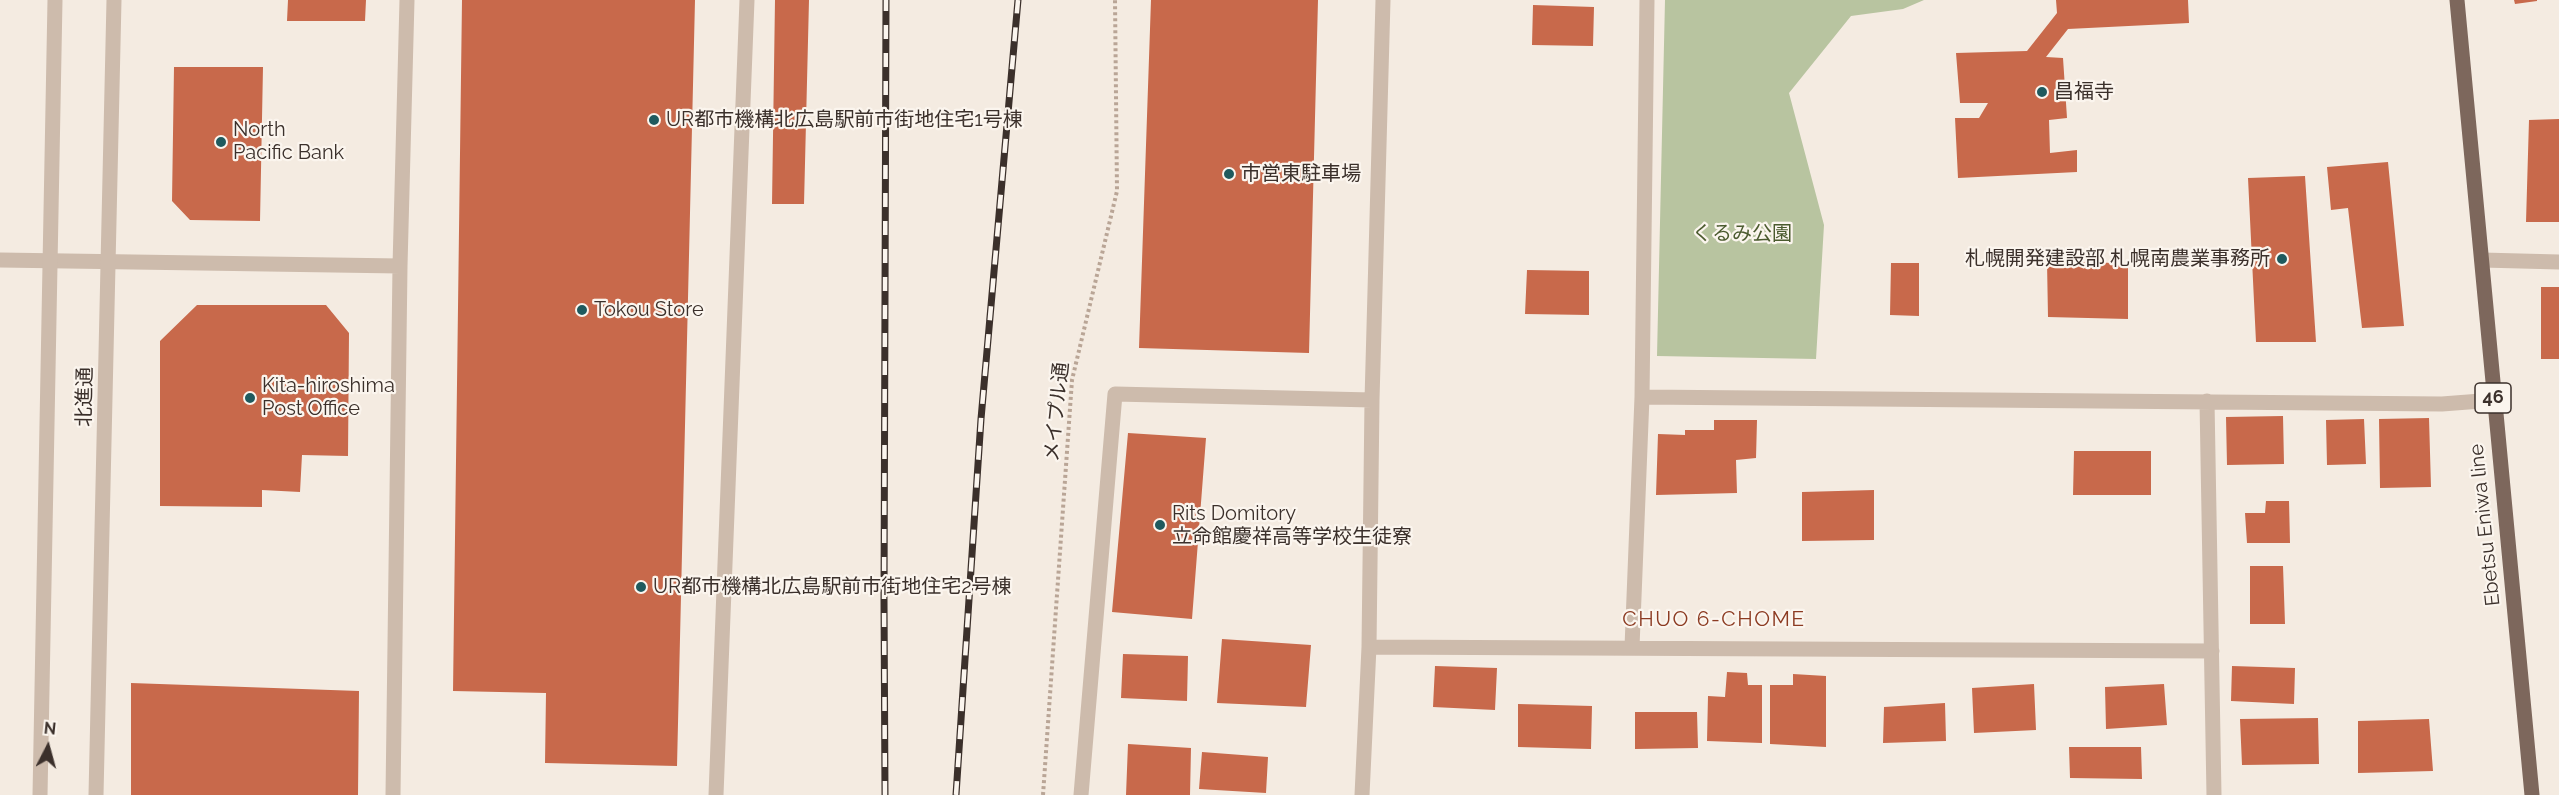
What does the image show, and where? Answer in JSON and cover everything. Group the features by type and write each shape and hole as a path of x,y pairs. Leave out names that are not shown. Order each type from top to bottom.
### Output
{"main road":[{"name":"Ebetsu Eniwa line","path":"2457,0 2532,795"}],"street":[{"name":"北進通","path":"40,795 56,0"},
{"name":"北進通","path":"96,795 114,0"},
{"path":"393,795 406,0"},
{"path":"716,795 747,0"},
{"path":"1362,795 1369,647 1372,399 1383,0"},
{"path":"1632,647 1642,397 1647,0"},
{"path":"0,260 400,266"},
{"path":"2482,260 2559,262"},
{"path":"1081,795 1115,394 1372,399"},
{"path":"1642,397 2442,404 2494,400"},
{"path":"2207,401 2214,795"},
{"path":"1369,647 2212,651"}],"path":[{"name":"メイプル通","path":"1043,795 1072,380 1118,191 1115,0"}],"green space":[{"name":"くるみ公園","path":"1665,0 1924,0 1903,9 1851,16 1789,93 1824,225 1816,359 1657,356"}],"building":[{"path":"288,0 366,0 365,21 287,21"},
{"path":"462,0 695,0 677,766 545,763 546,693 453,691"},
{"path":"775,0 809,0 804,204 772,204"},
{"name":"市営東駐車場","path":"1151,0 1318,0 1309,353 1139,348"},
{"path":"2056,0 2188,0 2189,23 2068,29 2046,57 2063,58 2067,118 2049,120 2050,153 2077,150 2077,172 1958,178 1955,118 1979,118 1988,103 1960,103 1956,53 2027,51 2057,13"},
{"path":"2514,0 2537,0 2537,1 2515,4"},
{"path":"1533,5 1594,7 1593,46 1532,45"},
{"path":"174,67 263,67 260,221 190,220 172,201"},
{"path":"2559,119 2559,222 2526,222 2529,120"},
{"path":"2388,162 2404,326 2362,328 2348,208 2331,210 2327,167"},
{"path":"2305,176 2316,342 2256,342 2248,178"},
{"path":"2047,262 2128,263 2128,319 2048,317"},
{"path":"1891,263 1919,263 1919,316 1890,315"},
{"path":"1527,270 1589,271 1589,315 1525,314"},
{"path":"2541,287 2559,287 2559,359 2541,359"},
{"path":"197,305 326,305 349,333 348,456 302,455 300,492 262,490 262,507 160,506 160,341"},
{"path":"2283,416 2284,464 2227,465 2226,417"},
{"path":"2429,418 2431,487 2380,488 2379,419"},
{"path":"2364,419 2366,464 2327,465 2326,420"},
{"path":"1714,420 1757,420 1756,458 1736,460 1737,493 1656,495 1658,434 1685,435 1685,430 1714,430"},
{"name":"Rits Domitory 立命館慶祥高等学校生徒寮","path":"1128,433 1206,438 1192,619 1112,612"},
{"path":"2074,451 2151,451 2151,495 2073,495"},
{"path":"1874,490 1874,540 1802,541 1802,492"},
{"path":"2266,501 2289,501 2290,543 2247,543 2245,513 2265,513"},
{"path":"2250,566 2283,566 2285,624 2250,624"},
{"path":"1222,639 1311,645 1306,707 1217,703"},
{"path":"1123,654 1188,656 1187,701 1121,698"},
{"path":"1435,666 1497,668 1495,710 1433,707"},
{"path":"2232,666 2295,668 2294,704 2231,701"},
{"path":"1727,672 1747,673 1748,685 1762,685 1762,743 1707,741 1708,696 1725,697"},
{"path":"1793,674 1826,676 1826,747 1770,744 1770,685 1793,685"},
{"path":"131,683 359,691 358,795 131,795"},
{"path":"2034,684 2036,730 1974,733 1972,688"},
{"path":"2164,684 2167,725 2106,729 2105,687"},
{"path":"1945,703 1946,741 1883,743 1884,707"},
{"path":"1518,704 1592,706 1591,749 1518,747"},
{"path":"1635,712 1697,712 1698,748 1635,749"},
{"path":"2318,718 2319,764 2242,765 2240,719"},
{"path":"2429,719 2433,771 2358,773 2358,721"},
{"path":"1128,744 1191,748 1190,795 1126,795"},
{"path":"2069,747 2141,747 2142,779 2070,778"},
{"path":"1202,752 1268,757 1266,793 1199,789"}],"railway":[{"path":"885,795 886,0"},
{"path":"956,795 981,419 1018,0"}],"place":[{"name":"昌福寺","path":"2042,92"},
{"name":"UR都市機構北広島駅前市街地住宅1号棟","path":"654,120"},
{"name":"North Pacific Bank","path":"221,142"},
{"name":"市営東駐車場","path":"1229,174"},
{"name":"札幌開発建設部 札幌南農業事務所","path":"2282,259"},
{"name":"Tokou Store","path":"582,310"},
{"name":"Kita-hiroshima Post Office","path":"250,398"},
{"name":"Rits Domitory 立命館慶祥高等学校生徒寮","path":"1160,525"},
{"name":"UR都市機構北広島駅前市街地住宅2号棟","path":"641,587"}],"district":[{"name":"CHUO 6-CHOME","path":"1714,620"}]}
